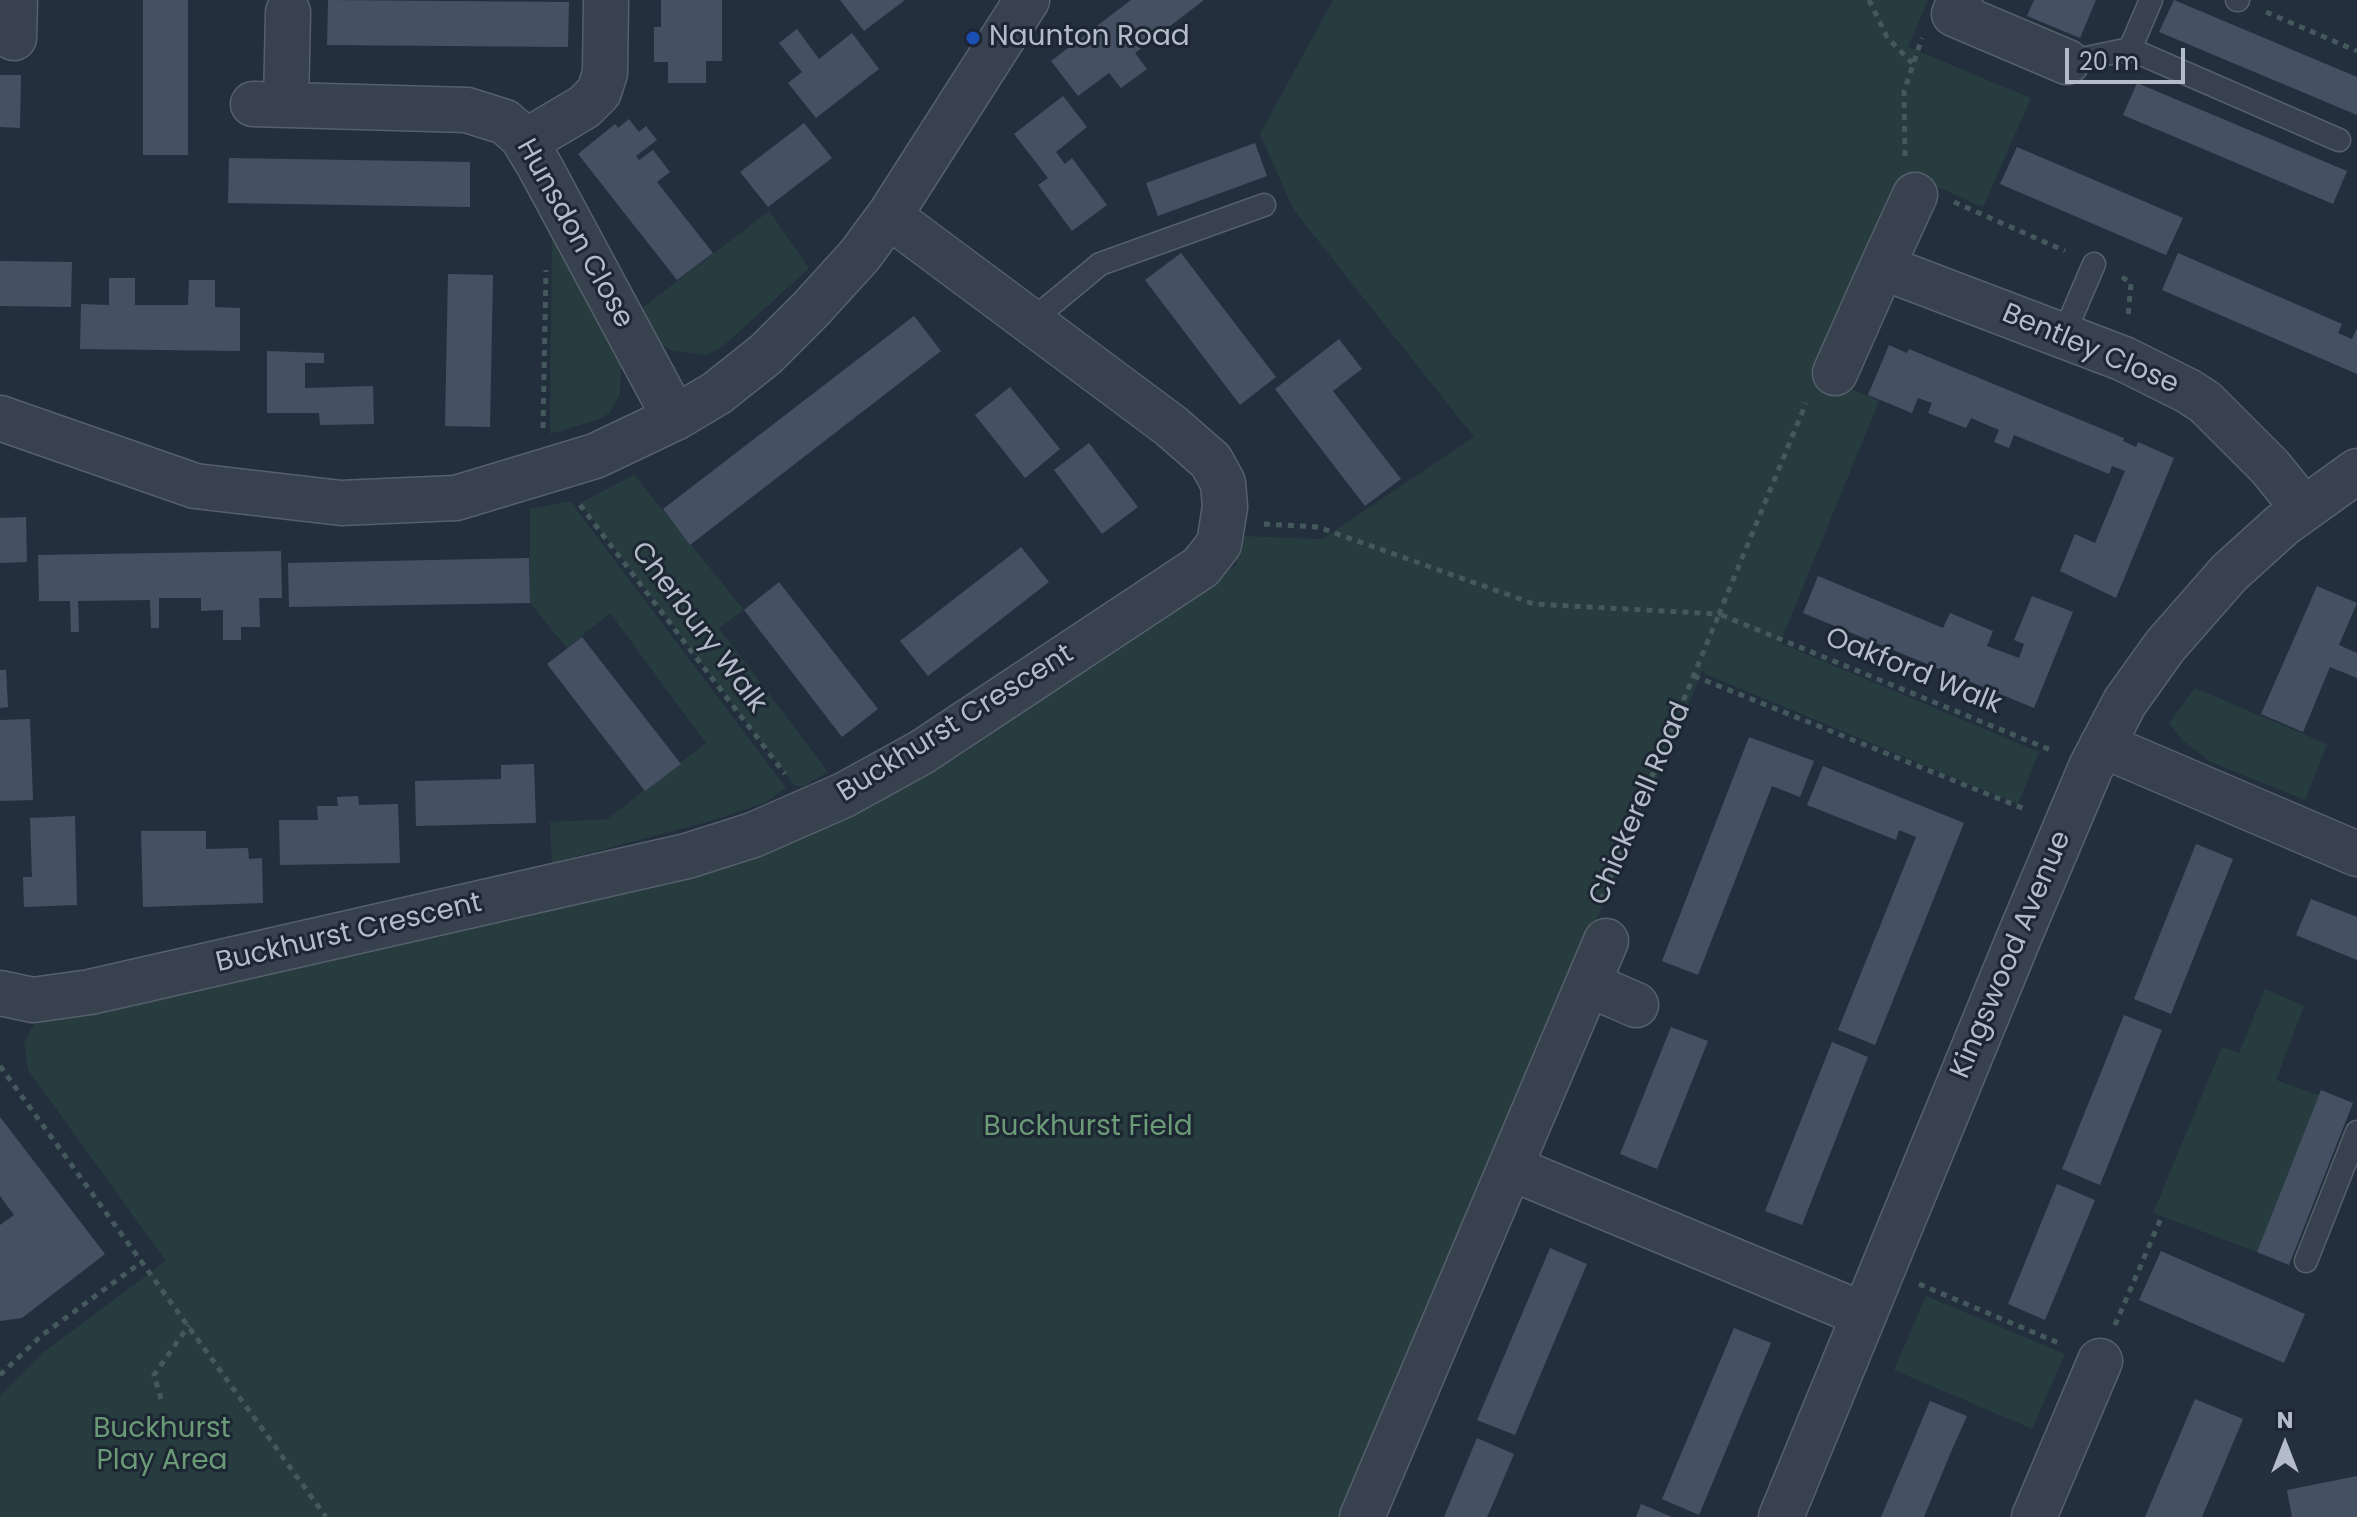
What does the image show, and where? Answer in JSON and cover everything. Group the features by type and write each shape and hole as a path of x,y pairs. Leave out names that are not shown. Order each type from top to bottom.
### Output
{"street":[{"path":"525,142 584,107 599,92 605,73 606,0"},
{"path":"0,418 195,486 292,500 341,503 437,500 595,456 675,418 717,393 766,354 848,269 889,216 1027,0"},
{"name":"Hunsdon Close","path":"288,12 269,105 483,112 505,122 525,142 675,418"},
{"path":"1944,12 2067,62"},
{"path":"1822,384 1922,187"},
{"name":"Buckhurst Crescent","path":"0,993 33,1000 69,996 373,930 687,856 812,810 949,735 1201,567 1216,551 1223,527 1223,483 1202,452 889,216"},
{"name":"Bentley Close","path":"1882,267 2124,359 2205,402 2270,467 2304,509"},
{"name":"Kingswood Avenue","path":"1781,1517 1862,1314 2097,756 2144,672 2229,573 2304,509 2357,471"},
{"path":"2097,756 2357,854"},
{"name":"Chickerell Road","path":"1362,1517 1606,941"},
{"path":"1588,984 1636,1005"},
{"path":"1511,1168 1862,1314"},
{"path":"2034,1517 2100,1361"}],"lane":[{"path":"2130,49 2151,0"},
{"path":"2067,62 2130,49 2339,140"},
{"path":"1030,322 1100,264 1264,205"},
{"path":"2063,336 2094,264"},
{"path":"2306,1261 2357,1132"}],"path":[{"path":"1869,0 1887,37 1912,63"},
{"path":"2237,0 2357,51"},
{"path":"1944,12 1912,63 1904,91 1907,136 1922,187 2131,283 2124,359"},
{"path":"546,266 548,471"},
{"name":"Chickerell Road","path":"1606,941 1588,932 1719,614 1822,384"},
{"name":"Cherbury Walk","path":"548,471 812,810"},
{"name":"Oakford Walk","path":"1223,527 1288,524 1318,527 1534,604 1719,614 2097,756"},
{"path":"1694,676 2066,826"},
{"path":"0,1066 326,1517"},
{"path":"1882,1268 2100,1361 2162,1216"},
{"path":"0,1375 41,1336 143,1261"},
{"path":"161,1399 154,1375 189,1325"}],"green space":[{"name":"Buckhurst Field","path":"1333,0 1928,0 1908,47 2031,98 1983,207 1905,173 1823,376 1879,401 1780,643 2039,752 2018,804 1705,674 1703,670 1342,1517 0,1517 0,1395 44,1352 166,1261 28,1070 24,1042 34,1024 707,864 833,824 957,758 1236,565 1244,536 1322,539 1474,437 1293,209 1260,134"},
{"path":"769,211 809,268 722,347 706,355 673,351 655,341 641,309"},
{"path":"552,227 626,367 621,369 620,394 610,413 550,434"},
{"path":"634,475 744,610 719,628 828,772 804,786 795,786 580,503"},
{"path":"570,501 786,788 767,802 714,820 552,863 550,822 607,819 706,743 610,613 567,648 530,603 530,509"},
{"path":"2195,688 2327,744 2305,800 2209,761 2182,740 2169,723"},
{"path":"2265,989 2304,1006 2276,1080 2319,1095 2257,1252 2153,1213 2222,1047 2239,1053"},
{"path":"1926,1296 2065,1354 2032,1429 1894,1370"}],"building":[{"path":"143,0 188,0 188,155 143,155"},
{"path":"328,0 569,2 568,47 327,45"},
{"path":"661,0 722,0 722,61 706,61 706,83 668,83 668,62 654,62 654,27 661,27"},
{"path":"840,0 905,0 864,31"},
{"path":"1131,0 1204,0 1135,53 1147,69 1121,88 1109,73 1078,96 1051,61"},
{"path":"2034,0 2096,0 2080,38 2027,16"},
{"path":"2174,0 2357,77 2357,115 2159,32"},
{"path":"797,29 819,59 852,33 879,69 816,118 788,83 802,72 779,43"},
{"path":"0,75 21,75 20,128 0,127"},
{"path":"2137,83 2347,171 2333,204 2123,115"},
{"path":"1063,96 1087,127 1056,152 1065,164 1072,158 1107,205 1072,231 1038,185 1048,178 1014,134"},
{"path":"629,119 639,132 646,126 657,140 636,156 639,160 653,150 670,172 657,182 713,253 677,280 578,154 615,124 618,128"},
{"path":"804,123 832,158 768,207 740,172"},
{"path":"1255,143 1267,176 1158,216 1146,183"},
{"path":"2017,147 2183,218 2166,255 2000,184"},
{"path":"229,158 470,162 470,207 228,203"},
{"path":"1181,253 1276,377 1240,405 1145,280"},
{"path":"2178,253 2342,324 2338,333 2352,339 2357,328 2357,374 2162,290"},
{"path":"0,261 72,262 71,307 0,306"},
{"path":"448,274 493,275 490,427 445,426"},
{"path":"109,278 135,278 135,305 188,305 189,280 215,280 215,307 240,308 240,351 80,349 81,304 109,305"},
{"path":"914,316 941,351 690,545 663,509"},
{"path":"1339,339 1362,369 1333,391 1401,479 1365,506 1275,389"},
{"path":"1889,345 1907,353 1909,349 2124,438 2123,441 2136,447 2138,442 2174,458 2116,598 2060,571 2075,534 2095,543 2125,471 2112,466 2109,474 2014,435 2009,448 1994,442 1999,430 1971,418 1966,428 1928,413 1932,403 1918,398 1912,413 1868,395"},
{"path":"267,351 324,353 324,363 305,363 305,388 373,386 374,424 320,425 319,413 267,413"},
{"path":"1010,387 1060,449 1025,478 975,415"},
{"path":"1089,443 1138,507 1102,534 1054,470"},
{"path":"26,517 27,562 0,563 0,518"},
{"path":"1021,547 1049,582 928,676 900,641"},
{"path":"281,551 282,598 259,598 260,627 241,627 241,640 223,640 223,610 201,611 201,598 159,598 159,628 151,628 150,600 78,601 79,632 71,632 70,601 39,601 38,555"},
{"path":"529,558 530,603 289,607 288,563"},
{"path":"1818,576 1943,628 1950,613 1993,631 1987,646 2019,658 2024,644 2014,640 2032,596 2073,612 2034,708 1803,613"},
{"path":"779,582 878,709 842,737 744,610"},
{"path":"2317,586 2357,603 2339,645 2357,653 2357,678 2330,667 2303,732 2261,714"},
{"path":"582,637 681,764 645,791 547,664"},
{"path":"0,670 6,670 8,707 0,708"},
{"path":"30,719 33,800 0,801 0,720"},
{"path":"1749,737 1814,761 1800,797 1772,786 1698,975 1662,961"},
{"path":"534,764 536,823 416,826 415,781 501,779 501,765"},
{"path":"1823,766 1964,823 1875,1045 1838,1030 1916,837 1899,830 1896,840 1807,805"},
{"path":"358,796 359,805 398,804 400,863 280,865 279,820 318,820 317,806 338,806 337,797"},
{"path":"75,816 77,905 24,907 23,877 32,877 30,818"},
{"path":"141,831 206,831 206,849 248,848 249,859 262,858 263,903 143,907"},
{"path":"2196,844 2233,859 2171,1014 2134,999"},
{"path":"2311,899 2357,917 2357,960 2296,935"},
{"path":"2124,1015 2162,1030 2100,1185 2062,1169"},
{"path":"1671,1027 1708,1041 1657,1169 1620,1154"},
{"path":"1832,1042 1868,1057 1802,1225 1765,1211"},
{"path":"2321,1090 2353,1103 2289,1265 2257,1252"},
{"path":"0,1117 105,1254 22,1318 0,1321 0,1225 14,1215 0,1196"},
{"path":"2057,1184 2095,1200 2045,1320 2008,1304"},
{"path":"1550,1248 1587,1264 1515,1435 1477,1420"},
{"path":"2161,1251 2305,1314 2284,1363 2139,1300"},
{"path":"1734,1328 1771,1343 1699,1515 1662,1499"},
{"path":"2195,1399 2243,1419 2202,1517 2145,1517"},
{"path":"1930,1401 1967,1416 1924,1517 1881,1517"},
{"path":"1477,1438 1514,1454 1487,1517 1444,1517"},
{"path":"2357,1476 2357,1517 2292,1517 2287,1490"},
{"path":"1641,1504 1672,1517 1636,1517"}],"place":[{"name":"Naunton Road","path":"973,38"}],"park label":[{"name":"Buckhurst Play Area","path":"162,1446"}]}
